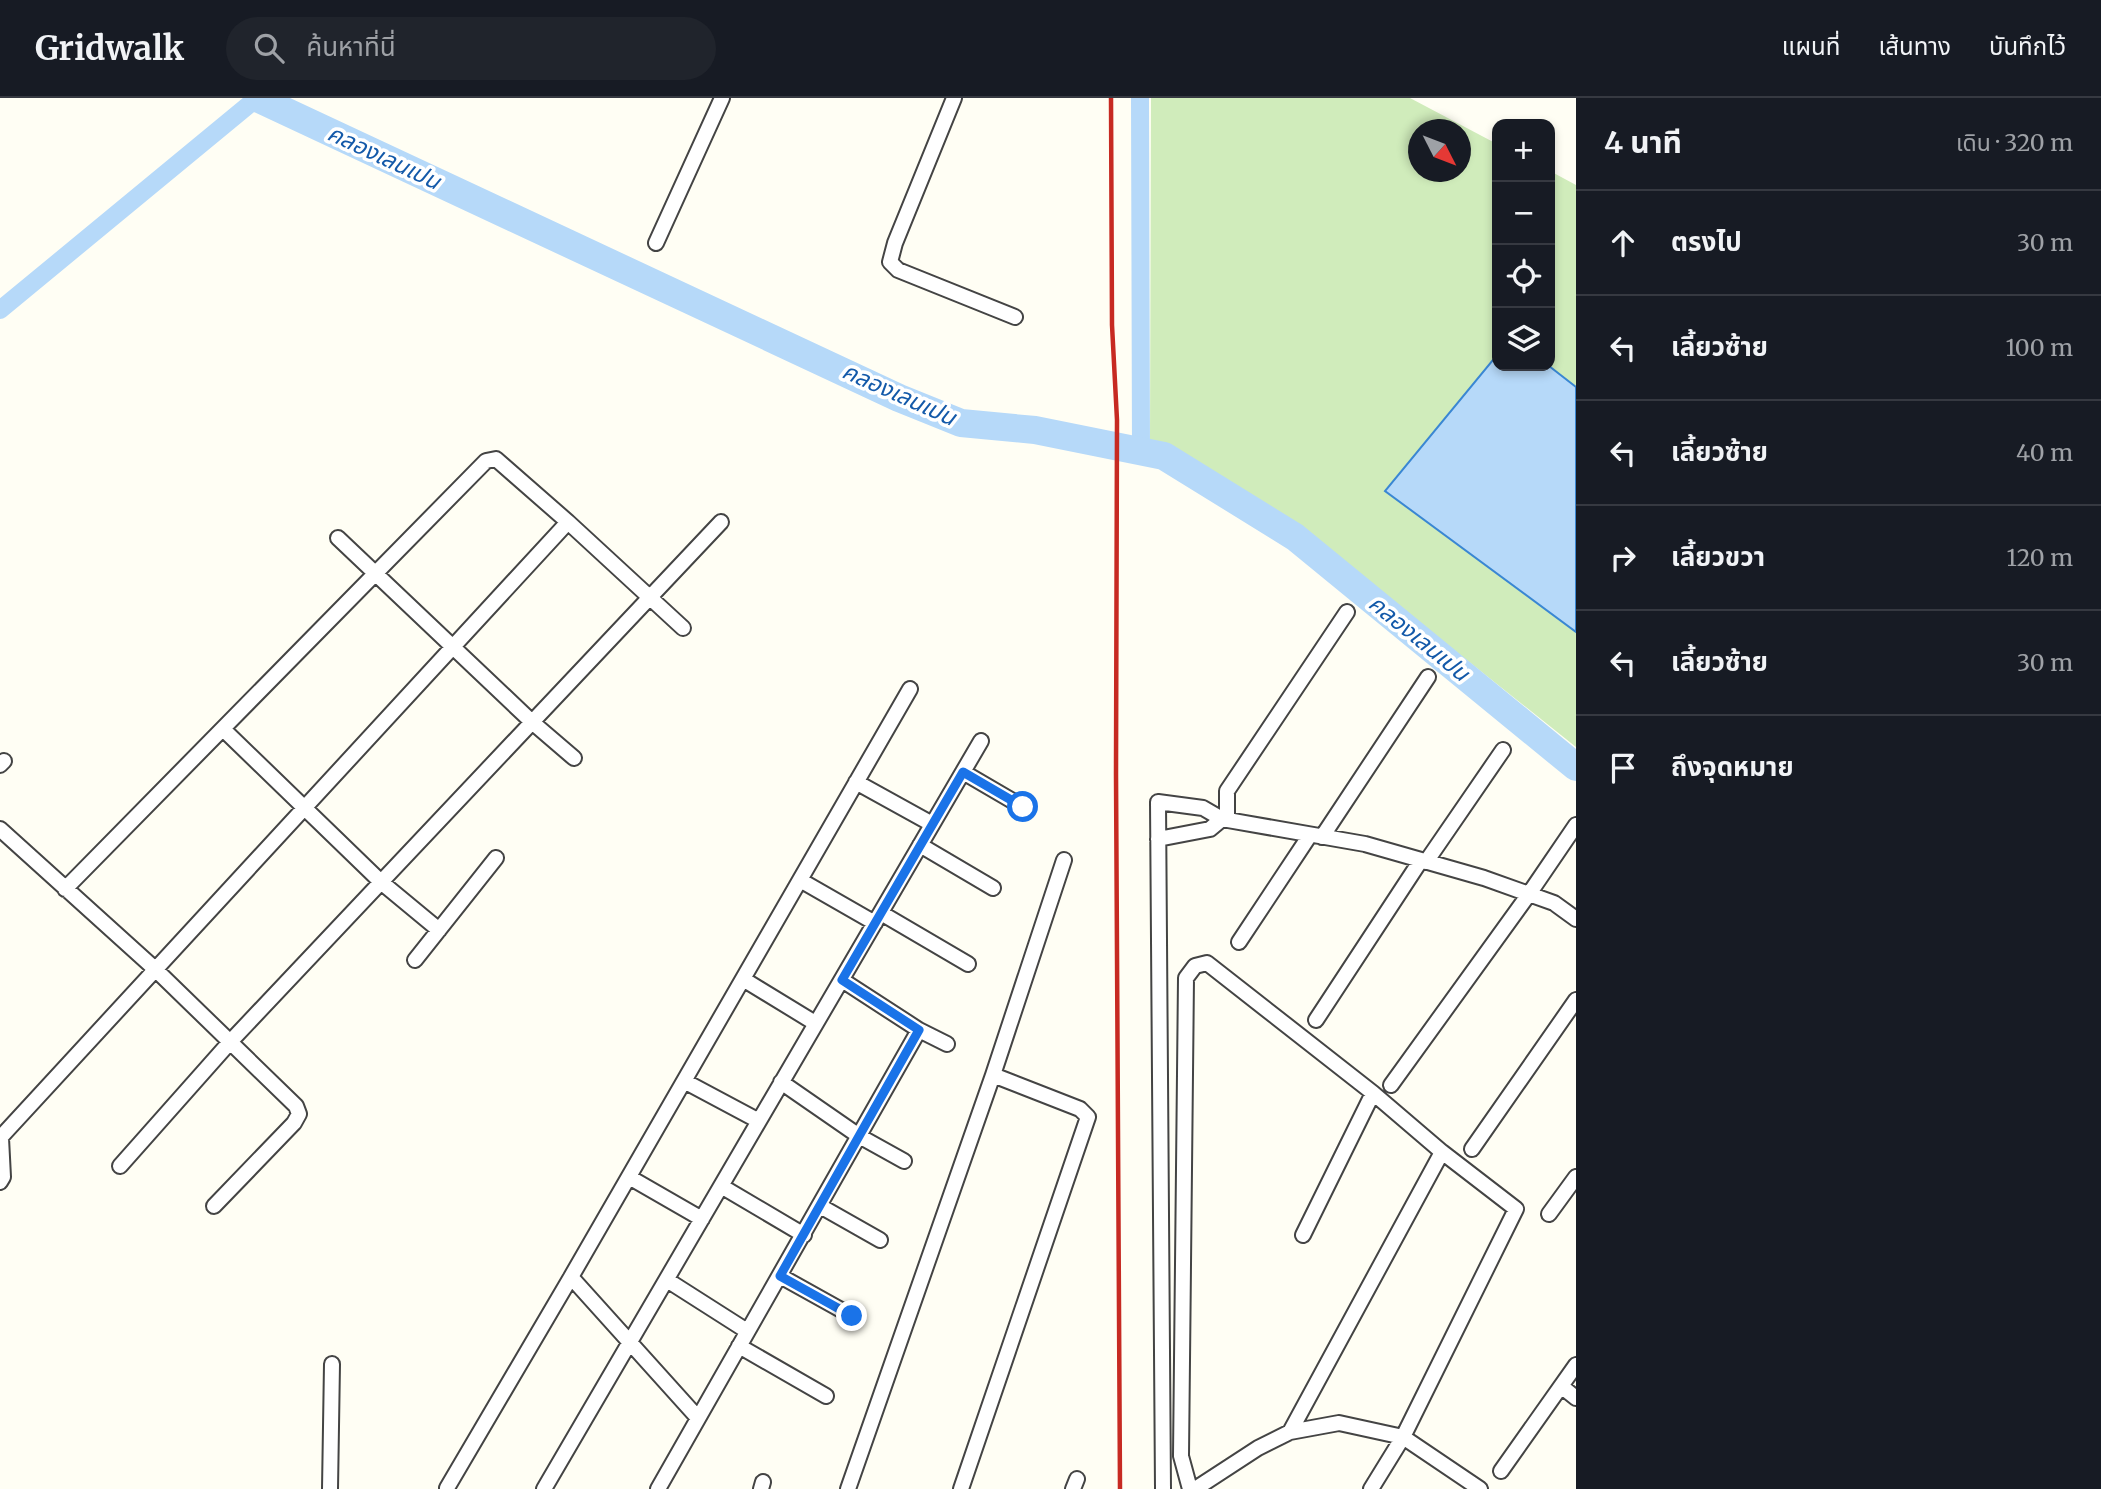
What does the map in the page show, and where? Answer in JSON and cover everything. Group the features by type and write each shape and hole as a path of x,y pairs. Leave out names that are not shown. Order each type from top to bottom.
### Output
{"street":[{"path":"656,243 722,98"},
{"path":"954,98 895,243 890,262 898,270 1015,317"},
{"path":"65,889 491,458 496,459 568,522 683,628"},
{"path":"0,1182 3,1177 0,1138 568,522"},
{"path":"120,1166 230,1042 722,522"},
{"path":"338,538 452,648 575,758"},
{"path":"1225,820 1227,791 1347,612"},
{"path":"1238,942 1428,677"},
{"path":"447,1488 572,1277 909,689"},
{"path":"223,729 382,882 439,930"},
{"path":"544,1489 981,741"},
{"path":"1316,1020 1503,750"},
{"path":"963,772 1023,807"},
{"path":"856,782 932,824"},
{"path":"1163,1489 1158,802 1203,808 1225,820 1365,844 1484,878 1554,904 1576,919"},
{"path":"1158,839 1210,829 1225,820"},
{"path":"1391,1085 1576,825"},
{"path":"1,832 155,970 296,1105 299,1114 294,1123 214,1206"},
{"path":"920,845 993,888"},
{"path":"415,960 496,858"},
{"path":"848,1489 993,1076 1064,860"},
{"path":"800,880 968,964"},
{"path":"1371,1489 1403,1437 1516,1209 1207,963 1195,966 1186,978 1181,1456 1192,1489 1258,1448 1290,1432 1339,1423 1403,1437 1480,1489"},
{"path":"743,979 815,1023"},
{"path":"842,980 919,1030 947,1044"},
{"path":"1472,1149 1576,1000"},
{"path":"658,1489 919,1030"},
{"path":"961,1489 1088,1117 1080,1109 993,1076"},
{"path":"684,1081 759,1121"},
{"path":"781,1082 859,1136 904,1161"},
{"path":"1303,1235 1373,1093"},
{"path":"1290,1432 1443,1152"},
{"path":"629,1177 702,1219"},
{"path":"1549,1214 1576,1177"},
{"path":"721,1186 804,1235"},
{"path":"820,1206 880,1240"},
{"path":"780,1276 852,1316"},
{"path":"572,1277 698,1418"},
{"path":"667,1280 747,1331"},
{"path":"739,1346 826,1396"},
{"path":"330,1489 332,1364"},
{"path":"1501,1471 1576,1365"},
{"path":"1561,1386 1576,1398"}],"green space":[{"path":"1151,98 1410,98 1450,119 1408,119 1408,182 1471,182 1471,130 1492,141 1492,361 1386,491 1576,632 1576,747 1354,570 1254,498 1150,440"},
{"path":"1555,174 1576,185 1576,387 1555,371"}],"water":[{"path":"1492,361 1492,371 1555,371 1576,387 1576,632 1385,491"}],"waterway":[{"path":"0,310 257,98"},
{"name":"คลองเลนเปน","path":"257,98 899,398 961,423 1035,430 1164,456 1295,537 1576,767"},
{"path":"1140,98 1141,451"}],"railway":[{"path":"1111,98 1112,325 1117,420 1120,1489"}],"route":[{"path":"852,1316 780,1276 919,1030 842,980 963,772 1023,807"}]}
